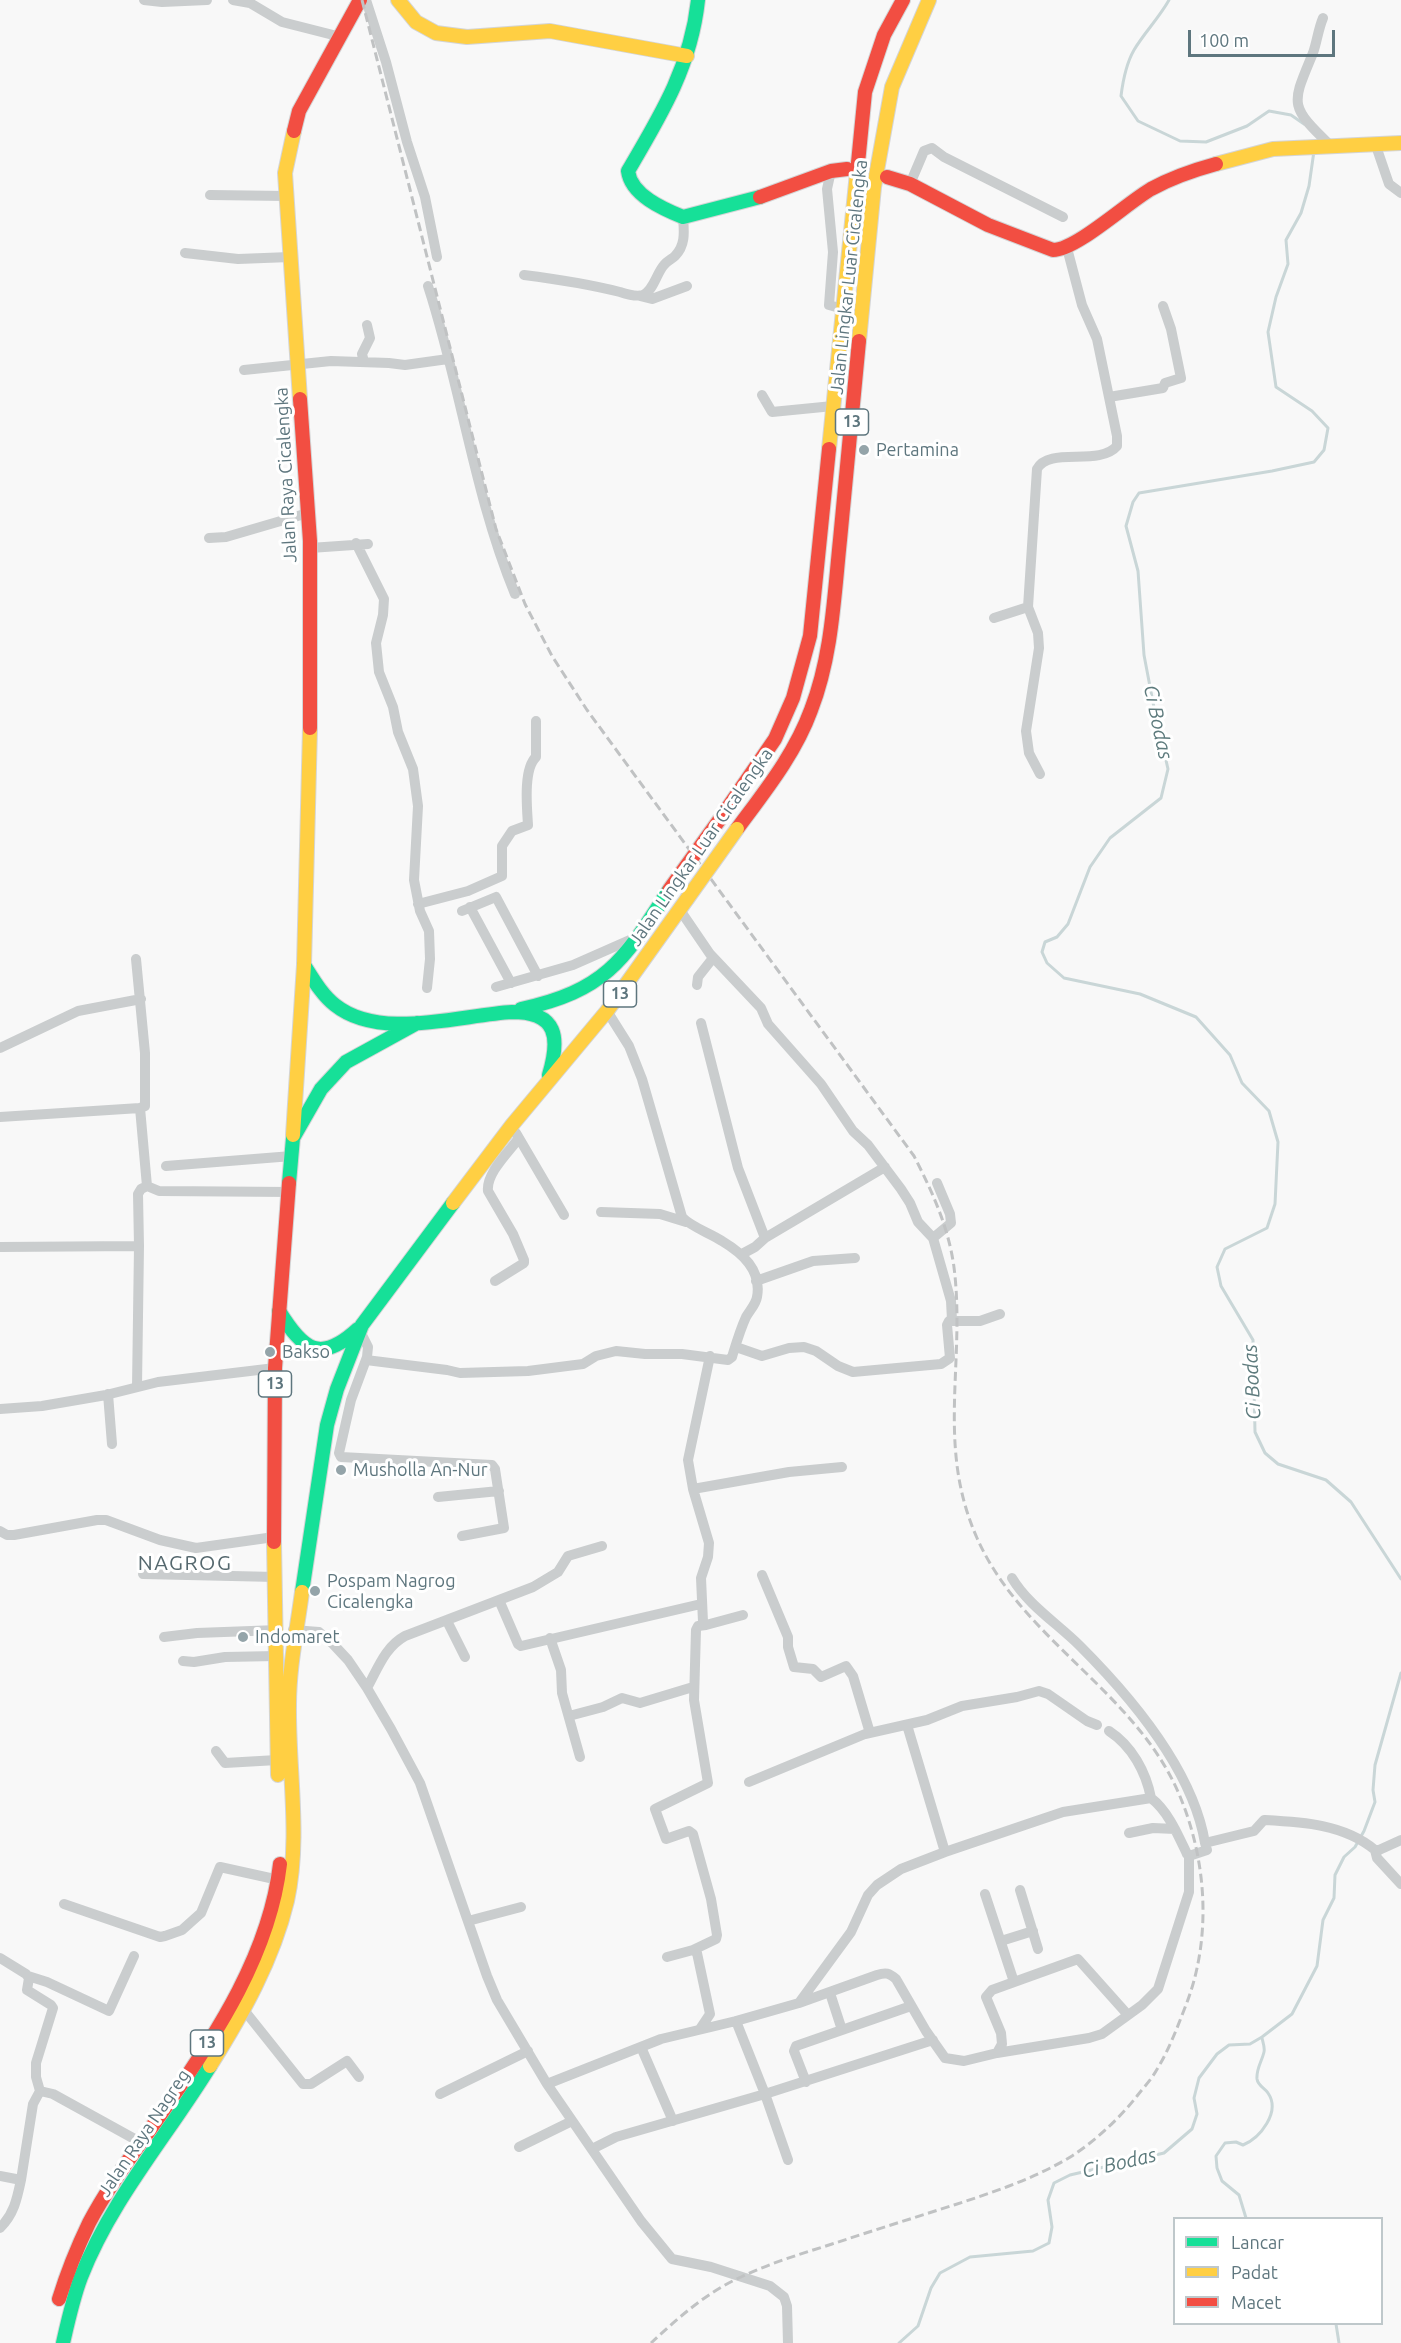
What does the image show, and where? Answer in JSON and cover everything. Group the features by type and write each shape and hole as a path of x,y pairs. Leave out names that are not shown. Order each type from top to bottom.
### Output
{"main road":[{"path":"398,0 423,27 443,35 476,36 533,30 550,31 687,56"},
{"path":"698,0 687,56 672,95 628,171 627,177 636,188 649,199 683,217 762,196 831,171 847,169"},
{"name":"Jalan Lingkar Luar Cicalengka","path":"510,1011 551,1002 588,987 611,969 638,937 775,739 793,698 810,636 865,92 884,35 903,0"},
{"name":"Jalan Lingkar Luar Cicalengka","path":"297,1630 327,1425 337,1389 361,1328 512,1125 607,1011 775,776 810,714 821,681 833,612 874,187 885,119 892,87 929,0"},
{"name":"Jalan Raya Cicalengka","path":"293,1138 304,965 309,808 310,548 286,196 287,156 299,111 360,1"},
{"path":"887,177 910,184 988,225 1053,250 1067,248 1101,223 1167,181 1195,170 1262,151 1401,143"},
{"path":"304,965 319,989 332,1004 345,1012 384,1023 417,1023"},
{"path":"510,1011 539,1016 547,1022 556,1038 556,1051 547,1083"},
{"name":"13","path":"278,1794 274,1537 275,1368 293,1138 321,1089 346,1062 385,1039 417,1023 510,1011"},
{"path":"279,1311 291,1332 303,1344 317,1349 336,1347 350,1339 361,1328"},
{"name":"Jalan Raya Nagreg","path":"63,2343 78,2279 101,2230 136,2175 180,2114 244,2010 279,1930 294,1863 290,1674 297,1630"},
{"name":"Jalan Raya Nagreg","path":"49,2343 74,2251 111,2184 168,2104 234,2000 259,1944 279,1880 279,1840"}],"street":[{"path":"144,0 162,2 207,0"},
{"path":"233,0 250,3 282,22 341,37"},
{"path":"360,1 386,62 406,142 425,197 437,257"},
{"path":"1318,146 1314,130 1296,104 1297,91 1316,44 1317,32 1323,18"},
{"path":"1376,146 1389,184 1401,193"},
{"path":"910,184 924,151 932,148 954,162 1063,217"},
{"path":"831,171 827,189 832,252 829,306 843,309"},
{"path":"210,195 286,196"},
{"path":"640,296 651,288 664,265 676,255 681,247 684,239 683,217"},
{"path":"1040,774 1026,741 1039,640 1028,607 1037,469 1040,463 1049,459 1105,455 1117,446 1117,436 1097,339 1082,305 1067,248"},
{"path":"185,253 238,259 290,257"},
{"path":"524,275 573,281 652,299 687,286"},
{"path":"428,286 485,506 515,594"},
{"path":"1109,397 1163,388 1165,383 1181,378 1171,329 1163,306"},
{"path":"363,362 362,354 370,338 367,325"},
{"path":"244,370 298,364 363,362 405,365 448,359"},
{"path":"762,395 772,412 833,406"},
{"path":"209,538 235,534 308,513"},
{"path":"310,548 356,543 369,544"},
{"path":"356,543 384,599 376,646 380,672 393,707 398,732 413,769 418,807 414,880 418,904 429,931 430,963 427,988"},
{"path":"993,618 1028,607"},
{"path":"418,904 468,891 502,876 502,846 512,831 528,825 527,789 530,763 536,757 536,721"},
{"path":"511,983 466,909 496,897 538,976"},
{"path":"683,905 714,958 761,1008 768,1024 821,1084 853,1131 868,1145 885,1167 910,1203 918,1222 933,1238 951,1301 952,1320"},
{"path":"496,987 573,965 638,937"},
{"path":"697,985 698,977 714,958"},
{"path":"0,1117 145,1106 141,999 136,959"},
{"path":"0,1048 78,1011 141,999"},
{"path":"607,1011 629,1047 642,1079 680,1212 686,1222"},
{"path":"701,1023 738,1168 765,1238"},
{"path":"140,1108 147,1186"},
{"path":"512,1125 564,1215"},
{"path":"495,1281 524,1263 513,1234 488,1191 492,1175 519,1138"},
{"path":"166,1166 292,1156"},
{"path":"742,1254 885,1167"},
{"path":"933,1238 951,1223 950,1214 937,1184"},
{"path":"137,1387 140,1246 138,1194 141,1189 147,1186 159,1191 290,1192"},
{"path":"366,1360 460,1373 528,1371 584,1364 596,1356 616,1351 730,1359 757,1297 756,1281 751,1264 742,1254 707,1231 686,1222 660,1214 601,1212"},
{"path":"0,1247 140,1246"},
{"path":"756,1281 813,1261 855,1258"},
{"path":"736,1347 762,1356 789,1348 804,1347 852,1372 941,1364 950,1358 947,1325 952,1320 981,1321 1000,1314"},
{"path":"361,1328 368,1347 366,1360 351,1400 339,1453 341,1457 489,1464 495,1469 504,1528 462,1536"},
{"path":"706,1624 703,1622 701,1604 701,1578 708,1557 709,1543 693,1489 688,1460 710,1356"},
{"path":"0,1408 42,1406 158,1382 275,1368"},
{"path":"108,1394 112,1444"},
{"path":"693,1489 789,1472 842,1467"},
{"path":"438,1497 498,1491"},
{"path":"0,1531 7,1535 106,1520 160,1540 196,1548 274,1537"},
{"path":"367,1688 390,1646 405,1635 547,1580 562,1568 568,1556 602,1546"},
{"path":"143,1574 276,1577"},
{"path":"762,1575 788,1637 788,1647 794,1667 813,1669 821,1677 843,1666 847,1667 853,1676 870,1733"},
{"path":"1012,1578 1032,1602 1079,1645 1112,1680 1153,1729 1188,1793 1203,1828 1207,1850 1190,1856"},
{"path":"499,1600 520,1646 701,1604"},
{"path":"667,1958 693,1950 714,1940 717,1935 711,1899 693,1834 689,1831 666,1839 655,1809 708,1783 695,1712 693,1687 696,1630 698,1626 743,1615"},
{"path":"447,1620 465,1657"},
{"path":"164,1637 197,1633 276,1630 319,1632 348,1660 367,1688 420,1783 481,1964 497,2000 547,2084 641,2221 672,2259 711,2267 770,2286 784,2297 788,2343"},
{"path":"550,1638 561,1670 562,1693 580,1757"},
{"path":"183,1661 276,1656"},
{"path":"569,1716 603,1707 622,1698 640,1703 693,1687"},
{"path":"749,1782 798,1760 870,1733 932,1718 962,1706 1039,1691 1048,1694 1096,1725"},
{"path":"907,1725 945,1852"},
{"path":"1109,1731 1123,1742 1135,1758 1148,1782 1151,1798"},
{"path":"216,1751 225,1763 277,1760"},
{"path":"799,2003 851,1932 868,1895 877,1885 901,1869 945,1852 1063,1812 1151,1798 1157,1802 1175,1829 1186,1854 1190,1856"},
{"path":"1205,1843 1254,1831 1264,1820 1333,1827 1370,1846 1377,1858 1401,1884"},
{"path":"1129,1833 1153,1827 1175,1829"},
{"path":"1370,1846 1401,1840"},
{"path":"547,2084 661,2038 736,2021 799,2003 885,1972 896,1979 911,2006 948,2060 964,2061 1102,2034 1152,1996 1162,1978 1189,1892 1190,1856"},
{"path":"64,1904 160,1937 182,1930 201,1913 220,1867 279,1880"},
{"path":"1020,1890 1038,1948"},
{"path":"985,1894 1014,1982"},
{"path":"468,1921 521,1907"},
{"path":"1001,1941 1033,1931"},
{"path":"693,1950 697,1953 710,2014 700,2029"},
{"path":"0,1958 28,1976 47,1982 109,2011 134,1956"},
{"path":"997,2053 1002,2044 1001,2033 986,1997 992,1990 1078,1959 1128,2015"},
{"path":"0,2228 9,2220 15,2206 33,2104 40,2091 36,2078 36,2063 53,2008 45,2000 27,1990 28,1976"},
{"path":"830,1993 842,2030"},
{"path":"806,2082 793,2048 911,2006"},
{"path":"244,2010 303,2084 311,2084 347,2061 358,2077"},
{"path":"736,2021 788,2160"},
{"path":"592,2149 616,2138 806,2082 933,2040"},
{"path":"640,2047 673,2121"},
{"path":"440,2094 528,2051"},
{"path":"40,2091 53,2094 140,2142"},
{"path":"519,2147 572,2121"},
{"path":"0,2176 21,2180"}],"waterway":[{"name":"Ci Bodas","path":"1169,0 1134,50 1125,72 1121,96 1138,121 1180,141 1206,142 1247,126 1269,111 1291,115 1304,124"},
{"name":"Ci Bodas","path":"1314,151 1309,186 1301,213 1286,240 1288,264 1276,297 1268,332 1276,387 1312,411 1328,428 1324,450 1314,462 1139,493 1133,502 1126,526 1138,571 1144,655 1168,769 1161,798 1110,838 1090,867 1068,924 1057,937 1045,942 1042,952 1047,963 1064,978 1140,994 1196,1017 1230,1055 1242,1083 1269,1111 1278,1142 1275,1204 1267,1228 1225,1249 1217,1267 1221,1286 1253,1340 1255,1432 1265,1453 1278,1464 1326,1480 1351,1502 1401,1579"},
{"name":"Ci Bodas","path":"899,2343 918,2326 931,2288 940,2273 970,2257 1033,2251 1049,2243 1052,2227 1048,2200 1054,2183 1070,2175 1164,2153 1192,2129 1197,2114 1194,2098 1199,2078 1217,2054 1229,2045 1250,2044 1292,2014 1317,1966 1323,1920 1334,1898 1335,1875 1344,1857 1355,1847 1364,1831 1375,1802 1373,1790 1375,1765 1401,1673"},
{"path":"1246,2217 1239,2195 1222,2181 1217,2168 1216,2156 1225,2143 1236,2142 1243,2145 1256,2137 1267,2124 1272,2108 1271,2100 1257,2079 1264,2050 1262,2038"},
{"path":"1336,2325 1339,2343"}],"railway":[{"path":"362,0 496,529 525,604 552,656 587,710 914,1156 941,1214 953,1260 957,1310 955,1440 958,1472 965,1505 977,1538 997,1574 1021,1607 1108,1695 1160,1758 1179,1794 1188,1819 1196,1845 1200,1872 1203,1926 1200,1953 1186,2005 1169,2047 1154,2074 1123,2113 1098,2136 1072,2156 1014,2184 786,2259 728,2283 682,2315 651,2343"}],"traffic: fast":[{"path":"698,0 689,47 663,110 628,171 630,180 649,200 683,217 760,197"},
{"path":"521,1009 574,992 610,969 639,935 669,890"},
{"path":"304,965 330,1001 353,1016 374,1022 421,1023 512,1012 539,1017 547,1022 554,1039 549,1075"},
{"path":"289,1183 293,1138 321,1089 346,1062 417,1023"},
{"path":"302,1592 327,1425 337,1389 362,1325 453,1203"},
{"path":"279,1311 296,1335 313,1348 323,1349 333,1346 358,1329"},
{"path":"63,2343 73,2301 93,2249 124,2195 210,2066"}],"traffic: slow":[{"path":"398,0 416,22 436,33 467,37 550,31 687,56"},
{"path":"859,341 874,187 892,87 929,0"},
{"path":"294,131 285,173 300,399"},
{"path":"1216,164 1273,149 1401,143"},
{"path":"829,449 858,163"},
{"path":"293,1135 304,965 310,728"},
{"path":"687,899 737,829"},
{"path":"453,1203 512,1125 607,1011 687,899"},
{"path":"274,1542 278,1775"},
{"path":"210,2066 234,2027 265,1966 287,1901 294,1828 289,1691 302,1592"}],"traffic: jam":[{"path":"294,131 299,111 360,0"},
{"path":"858,163 865,92 884,35 903,0"},
{"path":"887,177 910,184 988,225 1053,250 1075,242 1166,181 1216,164"},
{"path":"760,197 831,171 847,169"},
{"path":"737,829 797,742 811,710 824,669 834,605 859,341"},
{"path":"300,399 310,541 310,728"},
{"path":"720,819 775,739 793,698 810,636 829,449"},
{"path":"669,890 720,819"},
{"path":"274,1542 275,1368 289,1183"},
{"path":"59,2299 76,2251 98,2207 116,2177 186,2078 239,1991 265,1929 280,1864"}],"place":[{"name":"Pertamina","path":"864,450"},
{"name":"Bakso","path":"270,1352"},
{"name":"Musholla An-Nur","path":"341,1470"},
{"name":"Pospam Nagrog Cicalengka","path":"315,1591"},
{"name":"Indomaret","path":"243,1637"}],"district":[{"name":"NAGROG","path":"185,1563"}]}
